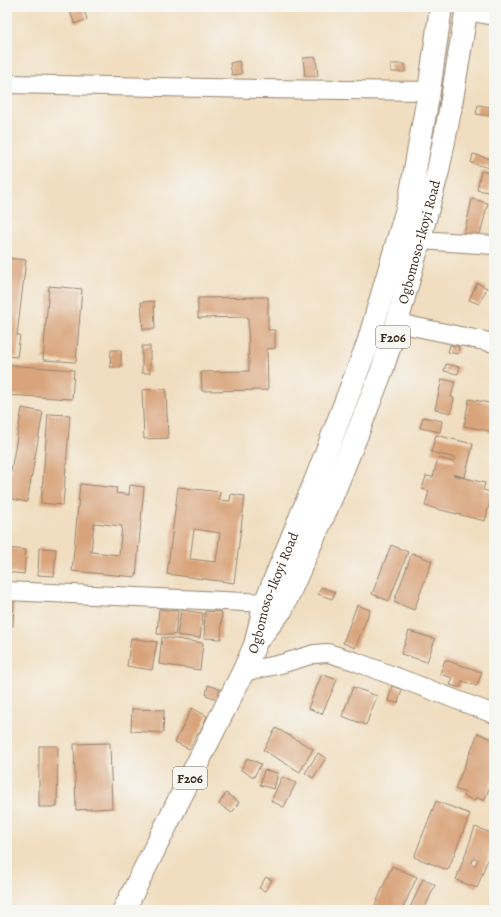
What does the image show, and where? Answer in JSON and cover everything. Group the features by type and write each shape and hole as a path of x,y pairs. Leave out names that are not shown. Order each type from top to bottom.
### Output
{"main road":[{"name":"Ogbomoso-Ikoyi Road","path":"255,645 265,603 316,479 368,343 410,198 429,91 441,7"},
{"name":"Ogbomoso-Ikoyi Road","path":"255,645 282,609 289,594 330,501 382,370 397,323 438,171 450,111 467,9"},
{"name":"F206","path":"124,910 243,672 255,645"}],"street":[{"path":"467,9 494,16"},
{"path":"7,84 429,91"},
{"path":"420,240 494,245"},
{"path":"397,323 494,343"},
{"path":"7,591 265,603"},
{"path":"243,672 282,664 314,654 328,653 354,661 494,714"}],"building":[{"path":"82,7 87,19 75,24 70,12"},
{"path":"337,7 345,7 346,9 337,10"},
{"path":"316,57 318,76 305,76 303,58"},
{"path":"239,61 242,74 232,75 230,63"},
{"path":"391,64 405,64 405,72 391,72"},
{"path":"478,105 492,107 491,116 476,114"},
{"path":"473,154 494,160 494,169 471,163"},
{"path":"481,171 492,173 489,192 477,190"},
{"path":"472,199 488,203 478,242 463,238"},
{"path":"494,224 494,235 492,234"},
{"path":"7,258 26,260 17,335 20,335 17,357 7,356"},
{"path":"477,283 487,288 479,304 469,300"},
{"path":"49,286 82,289 76,362 43,360"},
{"path":"268,297 268,330 275,330 275,348 267,349 268,390 202,391 201,372 249,371 248,317 198,318 198,298"},
{"path":"154,301 155,329 143,329 141,302"},
{"path":"450,345 459,347 458,354 448,352"},
{"path":"142,346 150,346 150,373 142,373"},
{"path":"111,350 121,350 121,367 110,367"},
{"path":"446,364 460,367 458,374 444,371"},
{"path":"7,365 74,370 72,399 7,395"},
{"path":"442,379 455,382 451,397 454,398 451,413 435,409"},
{"path":"166,389 168,438 144,439 142,390"},
{"path":"469,399 494,404 494,434 489,433 489,431 464,426"},
{"path":"22,408 43,412 27,502 7,498"},
{"path":"48,414 70,415 63,505 41,503"},
{"path":"423,417 442,421 440,432 420,428"},
{"path":"436,435 473,444 465,477 453,475 485,483 483,490 492,492 485,521 425,506 429,491 422,489 426,476 433,477 438,458 454,462 455,458 431,452"},
{"path":"80,484 117,488 116,493 129,495 130,485 144,487 136,577 72,571","holes":["94,523 122,526 119,555 91,552"]},
{"path":"178,487 220,492 219,500 230,501 231,494 245,496 234,583 167,574","holes":["194,529 220,533 216,562 190,559"]},
{"path":"391,545 408,552 389,601 372,594"},
{"path":"7,548 26,550 24,574 7,572"},
{"path":"39,548 56,549 54,576 38,575"},
{"path":"412,553 432,561 414,610 394,602"},
{"path":"321,587 335,592 332,599 318,594"},
{"path":"7,602 14,602 13,626 7,626"},
{"path":"357,605 370,610 355,648 343,643"},
{"path":"159,609 178,611 175,635 157,634"},
{"path":"181,610 203,613 200,638 177,635"},
{"path":"205,611 222,612 221,639 204,638"},
{"path":"409,631 435,639 427,662 401,654"},
{"path":"162,637 203,643 200,670 159,664"},
{"path":"131,638 157,642 152,670 127,666"},
{"path":"445,660 482,672 477,686 462,681 460,688 450,685 453,678 440,674"},
{"path":"322,674 337,680 322,714 308,708"},
{"path":"208,685 220,689 217,699 206,695"},
{"path":"392,686 402,689 398,703 388,701"},
{"path":"353,687 377,696 366,725 342,716"},
{"path":"192,708 207,716 199,734 197,734 189,749 175,742"},
{"path":"132,709 164,710 163,733 131,731"},
{"path":"276,728 313,749 300,772 263,750"},
{"path":"478,733 494,740 494,777 484,801 476,797 475,801 464,796 466,793 455,789"},
{"path":"110,743 112,808 76,810 74,744"},
{"path":"39,746 58,746 57,807 39,807"},
{"path":"318,753 326,758 313,778 305,773"},
{"path":"247,758 261,764 254,777 241,770"},
{"path":"264,770 278,773 274,789 260,785"},
{"path":"282,777 296,783 284,807 271,801"},
{"path":"226,793 239,802 232,813 219,804"},
{"path":"436,801 470,814 448,870 414,857"},
{"path":"475,827 494,834 494,842 477,888 456,880","holes":["474,858 478,859 475,866 471,864"]},
{"path":"392,866 417,877 402,910 373,910"},
{"path":"266,877 272,880 265,891 259,888"},
{"path":"423,879 435,885 424,910 409,910"}]}
